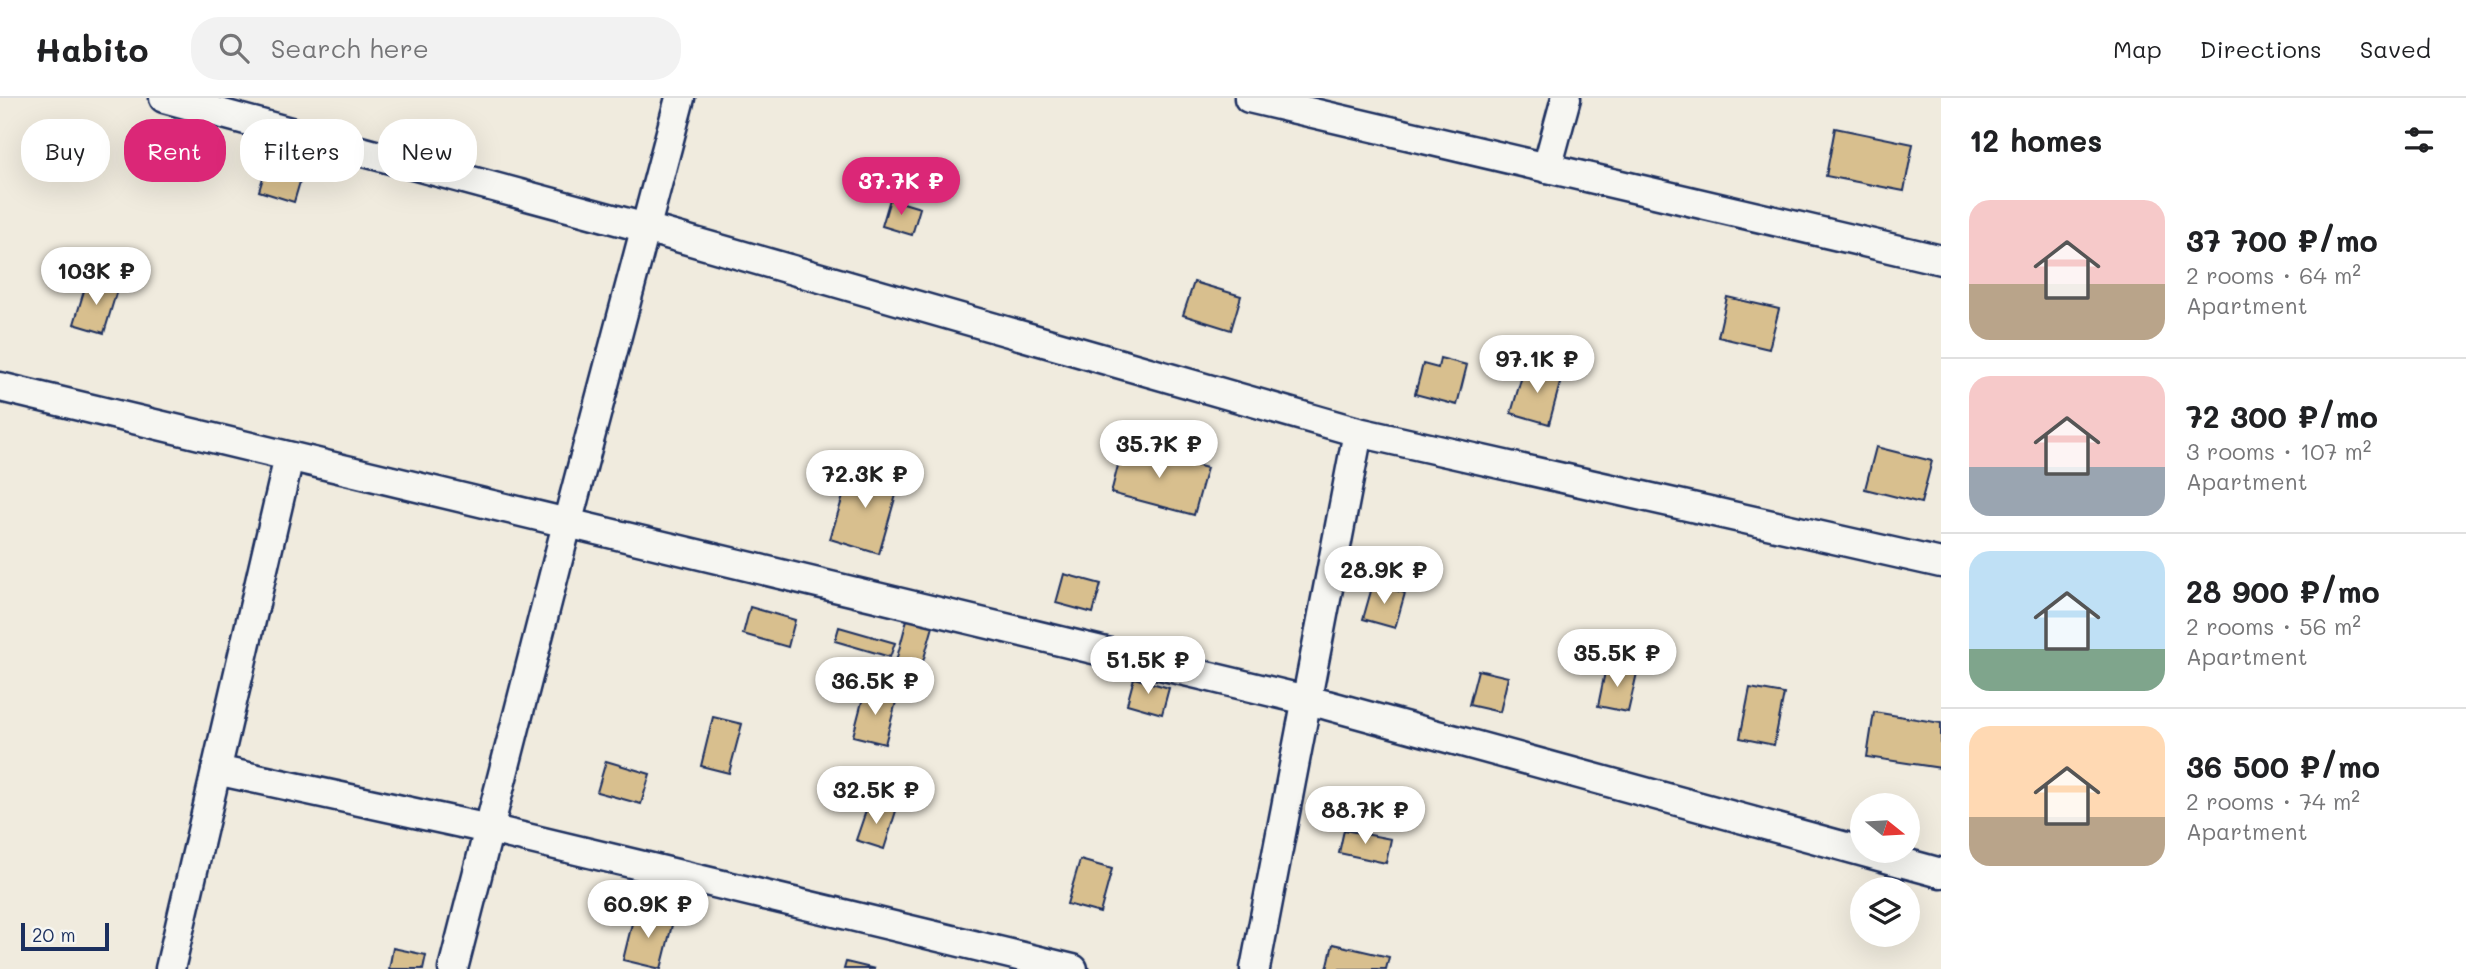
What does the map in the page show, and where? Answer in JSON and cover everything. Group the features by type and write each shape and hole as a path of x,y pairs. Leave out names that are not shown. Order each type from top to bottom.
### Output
{"street":[{"path":"164,98 646,228 1358,432 1941,563"},
{"path":"453,969 567,523 680,98"},
{"path":"1249,98 1941,261"},
{"path":"1547,168 1566,98"},
{"path":"0,387 1306,700 1941,873"},
{"path":"1255,969 1358,432"},
{"path":"170,969 289,457"},
{"path":"216,770 489,829 1073,969"}],"building":[{"path":"1835,128 1913,144 1904,191 1826,176"},
{"path":"262,182 300,182 294,202 259,191"},
{"path":"890,199 920,208 912,235 882,226"},
{"path":"87,281 117,290 104,333 74,324"},
{"path":"1194,282 1241,296 1231,330 1183,315"},
{"path":"1727,297 1779,309 1769,349 1718,337"},
{"path":"1440,358 1467,365 1457,405 1415,394 1423,364 1438,368"},
{"path":"1525,366 1562,376 1549,424 1511,413"},
{"path":"1123,446 1207,468 1194,515 1111,493"},
{"path":"1876,447 1932,461 1921,503 1865,489"},
{"path":"852,467 900,481 879,554 830,539"},
{"path":"1064,574 1101,584 1093,613 1056,603"},
{"path":"1373,584 1405,593 1395,628 1363,619"},
{"path":"750,607 795,620 788,647 743,634"},
{"path":"908,616 934,623 920,672 895,665"},
{"path":"839,627 895,643 890,657 835,641"},
{"path":"1606,667 1637,673 1628,712 1598,706"},
{"path":"1478,670 1508,677 1500,712 1469,705"},
{"path":"1134,678 1169,688 1162,714 1127,704"},
{"path":"1750,688 1784,694 1774,745 1740,738"},
{"path":"865,690 897,698 885,744 853,736"},
{"path":"1874,712 1941,723 1941,768 1867,757"},
{"path":"713,717 742,724 729,773 701,766"},
{"path":"606,761 650,774 641,804 597,792"},
{"path":"869,802 896,811 884,849 856,840"},
{"path":"1344,830 1391,839 1386,863 1339,853"},
{"path":"1080,860 1112,869 1100,913 1067,904"},
{"path":"635,911 673,921 661,969 623,960"},
{"path":"1333,944 1389,957 1386,969 1327,969"},
{"path":"393,948 426,955 423,969 389,969"},
{"path":"846,962 875,969 844,969"}]}
